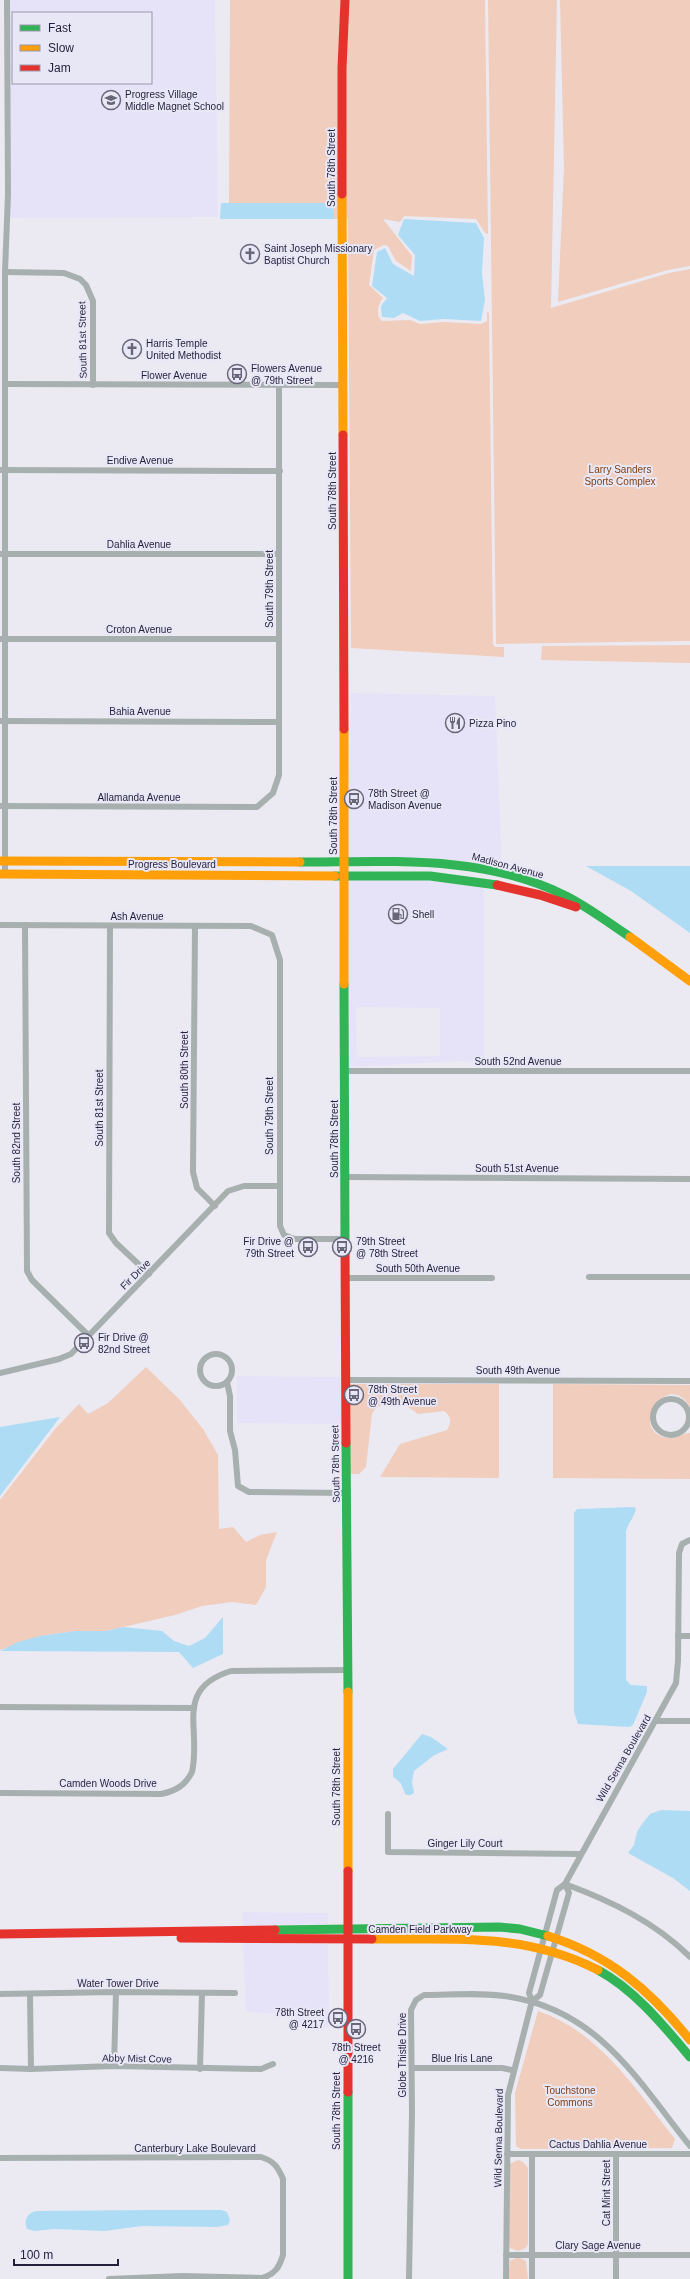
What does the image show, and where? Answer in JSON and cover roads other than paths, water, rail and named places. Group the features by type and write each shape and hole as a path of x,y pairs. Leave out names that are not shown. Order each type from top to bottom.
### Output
{"street":[{"path":"2,874 3,470 6,384 8,194 7,0"},
{"name":"South 78th Street","path":"345,0 342,68 345,1380 348,1670 348,2279"},
{"name":"South 81st Street","path":"6,272 64,273 80,279 86,285 93,301 93,385"},
{"name":"Flower Avenue","path":"6,384 343,385"},
{"name":"South 79th Street","path":"273,793 279,775 279,385"},
{"name":"Endive Avenue","path":"3,470 280,471"},
{"name":"Dahlia Avenue","path":"3,554 278,554"},
{"name":"Croton Avenue","path":"3,639 279,639"},
{"name":"Bahia Avenue","path":"3,720 279,722"},
{"name":"Allamanda Avenue","path":"3,806 258,807 273,793"},
{"name":"Progress Boulevard","path":"2,861 344,862"},
{"path":"176,862 176,875"},
{"name":"Madison Avenue","path":"344,862 447,863 471,866 519,878 551,889 566,896 588,912 630,937 690,981"},
{"name":"Progress Boulevard","path":"2,874 344,875"},
{"name":"Madison Avenue","path":"344,875 465,879 540,895 588,912"},
{"name":"Ash Avenue","path":"0,925 251,926 272,935"},
{"name":"South 82nd Street","path":"25,925 27,1271 32,1280 88,1335"},
{"name":"South 81st Street","path":"110,926 109,1233 116,1243 149,1274"},
{"name":"South 80th Street","path":"195,926 193,1172 197,1188 215,1206"},
{"name":"South 79th Street","path":"272,935 280,960 280,1226 284,1235 295,1239 345,1239"},
{"name":"South 52nd Avenue","path":"345,1071 690,1071"},
{"name":"South 51st Avenue","path":"345,1177 690,1179"},
{"name":"Fir Drive","path":"0,1373 71,1354 228,1191 244,1186 279,1186"},
{"path":"588,1277 690,1277"},
{"name":"South 50th Avenue","path":"345,1278 492,1278"},
{"path":"227,1382 222,1385 212,1385 203,1379 200,1369 201,1364 208,1356 218,1354 224,1355 231,1363 232,1373 227,1382 230,1396 230,1432 235,1450 238,1486 249,1492 346,1493"},
{"name":"South 49th Avenue","path":"345,1380 690,1381"},
{"path":"671,1399 682,1402 688,1411 688,1428 670,1434 659,1429 654,1419 656,1407 660,1403 671,1399"},
{"name":"Wild Senna Boulevard","path":"506,2279 508,2095 512,2070 532,2001 529,1993 557,1890 565,1884 676,1683 679,1554 682,1544 690,1540"},
{"path":"678,1636 690,1636"},
{"name":"Camden Woods Drive","path":"0,1793 161,1794 174,1791 188,1779 192,1772 194,1708 197,1695 204,1684 215,1676 231,1671 348,1670"},
{"path":"0,1707 194,1708"},
{"path":"656,1720 690,1720"},
{"name":"Ginger Lily Court","path":"388,1814 388,1852 581,1854"},
{"path":"565,1884 599,1897 632,1914 662,1933 690,1957"},
{"name":"Wild Senna Boulevard","path":"532,2001 540,1995 569,1892 565,1884"},
{"name":"Camden Field Parkway","path":"0,1934 108,1934 347,1928 499,1927 520,1929 544,1935 589,1953 632,1979 659,2004 690,2040"},
{"name":"Camden Field Parkway","path":"108,1934 191,1938 494,1940 541,1947 591,1966 631,1992 662,2022 690,2057"},
{"path":"114,2066 116,1992"},
{"name":"Water Tower Drive","path":"0,1994 116,1992 235,1994"},
{"path":"30,1994 31,2070"},
{"path":"200,2070 202,1994"},
{"name":"Globe Thistle Drive","path":"409,2279 412,2068 411,2010 416,2000 424,1995 497,1995 532,2001 549,2007 576,2020 607,2043 690,2146"},
{"name":"Abby Mist Cove","path":"0,2068 31,2070 114,2066 200,2070 261,2070 273,2064"},
{"name":"Blue Iris Lane","path":"412,2068 502,2068 512,2070"},
{"name":"Cactus Dahlia Avenue","path":"507,2154 690,2154"},
{"path":"532,2154 532,2279"},
{"name":"Cat Mint Street","path":"616,2154 616,2279"},
{"name":"Canterbury Lake Boulevard","path":"0,2158 261,2157 271,2160 279,2167 283,2179 283,2256 281,2264 274,2274 262,2278 182,2276 109,2279"},
{"name":"Clary Sage Avenue","path":"506,2256 690,2256"}],"water":[{"path":"221,203 334,203 334,219 220,219"},
{"path":"404,219 476,223 484,238 482,273 485,300 481,321 444,319 420,321 403,313 394,318 382,317 381,306 387,298 372,286 377,252 385,248 393,264 414,276 415,255 398,235"},
{"path":"586,866 690,866 690,933 631,891"},
{"path":"60,1417 0,1496 0,1427"},
{"path":"636,1508 626,1531 626,1680 631,1685 647,1686 647,1692 633,1725 629,1727 578,1724 574,1712 574,1513 577,1509"},
{"path":"223,1617 223,1654 193,1668 179,1652 0,1651 18,1642 40,1636 75,1631 106,1631 123,1627 162,1631 174,1641 189,1646 205,1638"},
{"path":"422,1734 431,1737 448,1749 433,1756 414,1771 412,1782 414,1793 411,1795 406,1795 400,1783 393,1777 393,1769"},
{"path":"661,1810 690,1811 690,1891 673,1878 628,1853 634,1845 637,1832 642,1824 650,1814"},
{"path":"221,2210 227,2212 230,2220 228,2225 217,2227 142,2226 105,2231 54,2229 35,2231 27,2229 26,2226 27,2217 31,2213 37,2211"}],"place":[{"name":"Progress Village Middle Magnet School","path":"111,100"},
{"name":"Saint Joseph Missionary Baptist Church","path":"250,254"},
{"name":"Harris Temple United Methodist","path":"132,349"},
{"name":"Flowers Avenue @ 79th Street","path":"237,374"},
{"name":"Pizza Pino","path":"455,723"},
{"name":"78th Street @ Madison Avenue","path":"354,799"},
{"name":"Shell","path":"398,914"},
{"name":"Fir Drive @ 79th Street","path":"308,1247"},
{"name":"79th Street @ 78th Street","path":"342,1247"},
{"name":"Fir Drive @ 82nd Street","path":"84,1343"},
{"name":"78th Street @ 49th Avenue","path":"354,1395"},
{"name":"78th Street @ 4217","path":"338,2018"},
{"name":"78th Street @ 4216","path":"356,2029"}],"park label":[{"name":"Larry Sanders Sports Complex","path":"620,474"},
{"name":"Touchstone Commons","path":"570,2096"}]}
